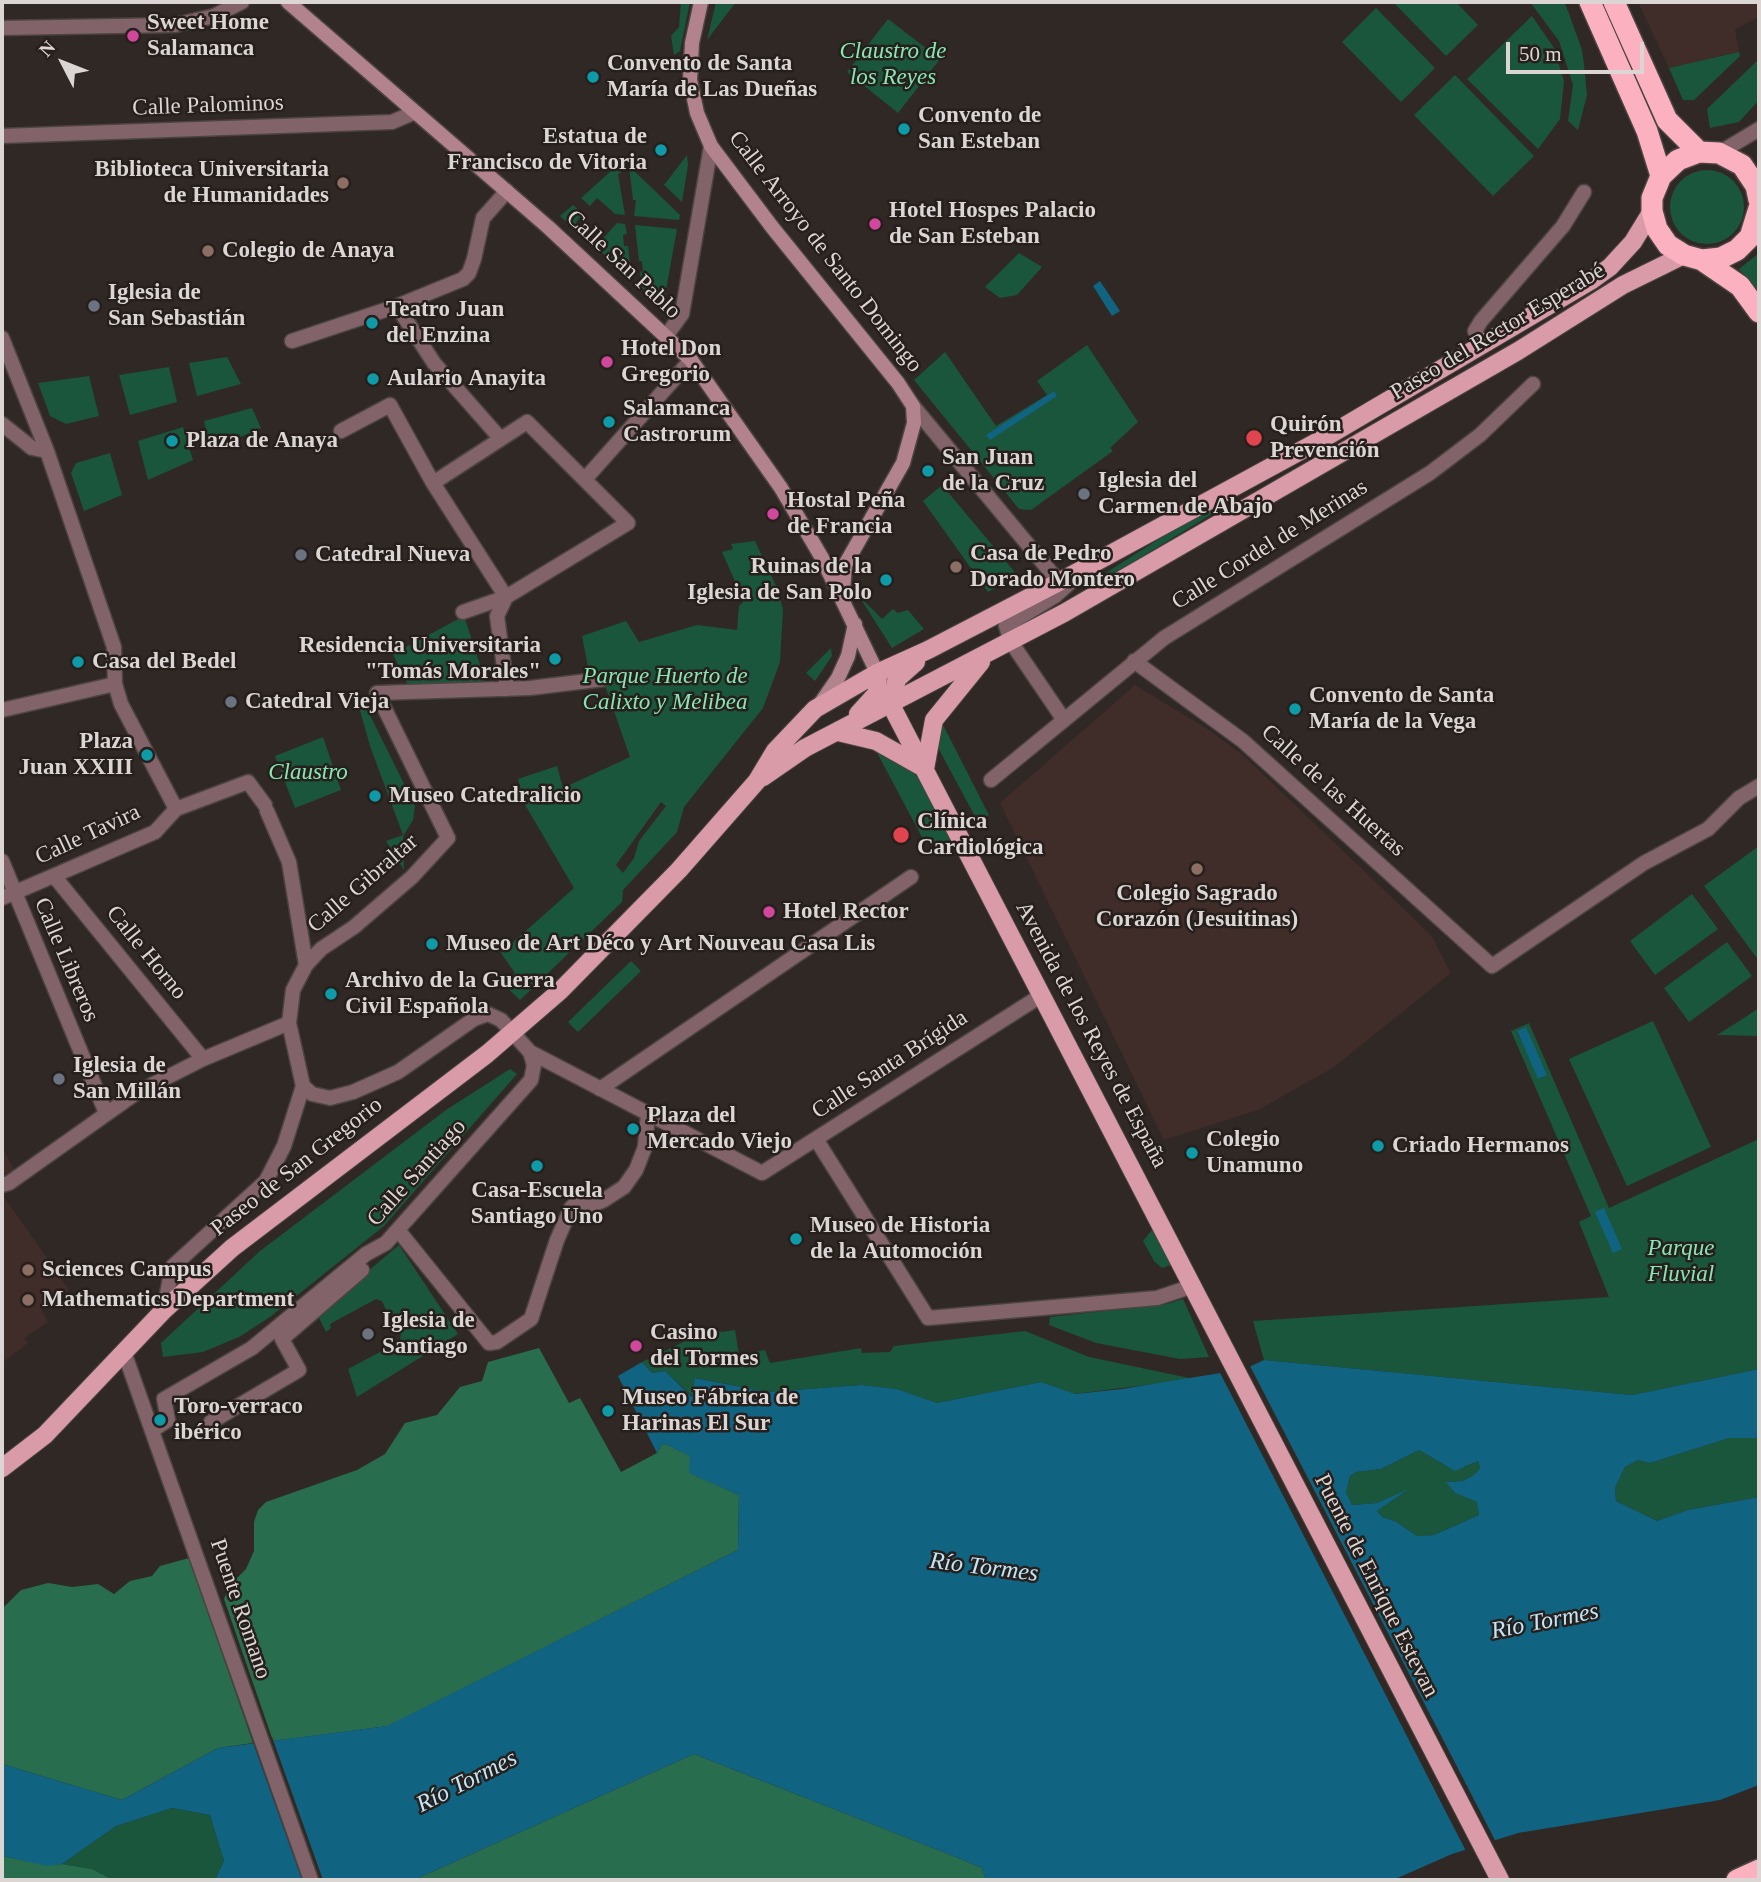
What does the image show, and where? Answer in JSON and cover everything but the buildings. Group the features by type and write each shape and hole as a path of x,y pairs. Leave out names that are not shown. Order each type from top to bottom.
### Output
{"highway":[{"path":"1590,2 1642,120 1661,176"},
{"path":"1614,2 1667,120 1709,153 1742,165 1759,203 1750,237 1737,250 1721,258 1693,257"},
{"path":"1709,153 1678,160 1661,176 1652,198 1657,229 1668,245 1740,286 1759,312"},
{"path":"1737,1880 1759,1870"}],"main road":[{"name":"Calle San Pablo","path":"288,2 413,113 507,191 691,360 781,488 822,558 843,596 891,705"},
{"name":"Calle Arroyo de Santo Domingo","path":"701,2 692,43 690,80 697,113 711,146 772,227 898,383 913,407 914,423 903,463 845,565 843,596"},
{"name":"Paseo del Rector Esperabé","path":"512,1032 614,940 757,781 775,751 816,709 877,673 1059,582 1326,438 1610,267 1633,242 1652,211"},
{"name":"Paseo del Rector Esperabé","path":"757,781 805,748 1011,642 1518,351 1623,285 1693,257"},
{"path":"822,558 836,567 845,565"},
{"path":"816,709 838,678 848,656 855,623"},
{"name":"Paseo del Rector Esperabé","path":"891,705 897,679 937,645"},
{"name":"Paseo del Rector Esperabé","path":"925,769 934,720 991,652"},
{"name":"Paseo del Rector Esperabé","path":"838,732 873,701 877,694 877,673"},
{"name":"Avenida de los Reyes de España","path":"891,705 1213,1323"},
{"path":"838,732 876,741 925,769"},
{"name":"Paseo de San Gregorio","path":"2,1468 45,1436 164,1310 259,1225 512,1032"},
{"name":"Puente de Enrique Estevan","path":"1213,1323 1498,1876"}],"street":[{"path":"2,27 176,25 214,16 242,2"},
{"name":"Calle Palominos","path":"2,136 392,122 413,113"},
{"path":"1709,153 1759,129"},
{"path":"666,336 682,314 711,146"},
{"path":"292,341 397,306 463,279 469,273 483,218 507,191"},
{"name":"Paseo del Rector Esperabé","path":"1482,345 1475,331 1481,321 1563,226 1584,192"},
{"path":"397,306 434,363 500,438"},
{"path":"2,338 47,451 114,647 115,684 176,809 248,782 266,808 289,862 306,965 293,990 289,1023 303,1086 284,1146 266,1181 172,1267 164,1310"},
{"path":"581,474 691,360"},
{"name":"Calle Cordel de Merinas","path":"991,780 1164,638 1447,461 1533,384"},
{"path":"341,431 390,405 433,483 506,597"},
{"name":"Calle Arroyo de Santo Domingo","path":"913,407 1059,582"},
{"path":"433,483 527,422 628,523 506,597 463,612"},
{"path":"2,424 32,448 47,451"},
{"name":"Paseo del Rector Esperabé","path":"1011,642 1006,626 1011,621 1055,596 1088,566"},
{"path":"506,597 496,616 507,689 604,679"},
{"path":"1011,642 1064,720"},
{"name":"Calle de las Huertas","path":"1134,661 1243,741 1492,966 1644,863 1708,830 1739,798 1759,786"},
{"path":"2,710 115,684"},
{"name":"Calle Gibraltar","path":"306,965 321,949 354,927 412,877 449,838 377,693 507,689"},
{"name":"Calle Tavira","path":"8,896 155,832 176,809"},
{"name":"Calle Libreros","path":"2,861 8,896 106,1113"},
{"name":"Calle Horno","path":"54,876 203,1059"},
{"path":"600,1089 911,877"},
{"name":"Calle Santa Brígida","path":"648,1114 762,1173 1042,995"},
{"path":"303,1086 312,1094 330,1098 353,1092 398,1072 474,1019 488,1014 501,1020 530,1052 648,1114 645,1147 636,1170 624,1187 593,1205 575,1204 569,1211 556,1240 531,1319 497,1342 489,1343 398,1230"},
{"path":"2,1185 136,1093 203,1059 289,1023"},
{"name":"Calle Santiago","path":"154,1434 169,1420 164,1399 252,1348 366,1254 386,1243 531,1080 534,1065 530,1052"},
{"path":"816,1139 928,1318 1157,1298 1193,1286"},
{"path":"211,1422 299,1370 282,1339 373,1261 386,1243"},
{"name":"Puente Romano","path":"124,1352 311,1880"}],"shaded area":[{"path":"1638,2 1759,2 1759,17 1735,29 1739,52 1669,68"},
{"name":"Colegio Sagrado Corazón (Jesuitinas)","path":"1135,685 1209,730 1244,756 1431,935 1451,973 1334,1067 1258,1110 1164,1140 1000,803"},
{"path":"2,1148 15,1171 2,1194"},
{"name":"Sciences Campus","path":"2,1194 69,1290 41,1309 48,1322 24,1338 28,1343 2,1363"}],"green space":[{"path":"681,2 690,2 680,51 674,55 671,36 679,27"},
{"path":"716,2 736,2 707,40"},
{"path":"1393,2 1456,2 1478,25 1446,56"},
{"path":"1530,2 1564,2 1568,11 1582,50 1587,95 1578,130 1568,121 1573,85 1559,41"},
{"path":"1376,8 1435,68 1401,102 1342,42"},
{"path":"1532,16 1554,48 1564,81 1560,119 1538,149 1467,79"},
{"name":"Claustro de los Reyes","path":"888,19 940,59 898,113 847,72"},
{"path":"1739,52 1740,56 1694,100 1683,100 1669,68"},
{"path":"1759,59 1759,100 1739,122 1710,128 1707,109"},
{"path":"1455,75 1534,156 1493,196 1414,115"},
{"path":"687,155 688,165 682,202 664,185"},
{"path":"620,163 621,173 618,174 625,215 615,214 597,198 590,206 581,198"},
{"path":"629,166 680,215 679,220 634,216 636,200 633,200"},
{"path":"1707,170 1721,173 1733,181 1741,193 1744,207 1741,221 1733,233 1721,241 1707,244 1693,241 1681,233 1673,221 1670,207 1673,193 1681,181 1693,173"},
{"path":"573,205 583,214 576,222 584,229 579,233 560,216"},
{"path":"617,223 625,224 627,234 623,235 624,246 628,246 632,279 587,240 592,236 600,242"},
{"path":"635,225 677,229 663,307 641,287 640,272 643,271 642,261 639,261"},
{"path":"1019,253 1042,267 1017,295 1000,298 985,287"},
{"path":"1759,253 1759,293 1739,269"},
{"path":"1087,345 1138,422 1110,448 1113,451 1031,510 1019,509 914,380 945,352 996,426 1047,395 1037,381"},
{"path":"227,357 241,384 197,396 189,363"},
{"path":"169,367 177,402 130,415 119,375"},
{"path":"89,376 99,416 66,424 50,416 38,383"},
{"path":"252,408 261,428 211,450 204,421"},
{"path":"183,427 193,460 148,480 138,441"},
{"path":"110,453 122,495 84,511 71,473 76,463"},
{"path":"942,485 1018,576 988,592 923,501"},
{"path":"1225,502 1227,505 1088,589 1085,586 1175,529"},
{"name":"Parque Huerto de Calixto y Melibea","path":"755,541 777,588 783,609 780,662 763,708 684,807 677,832 623,890 622,902 520,1000 502,983 515,973 501,953 574,888 524,803 518,779 557,766 563,788 630,757 600,671 589,672 582,636 626,621 639,642 697,625 737,630 739,606 747,598 737,586 722,552 733,549 731,544","holes":["661,802 666,806 639,841 634,858 623,873 616,865"]},
{"path":"859,596 882,619 893,609 898,613 908,610 924,629 892,648"},
{"path":"464,616 487,686 409,687 393,654"},
{"path":"831,648 832,656 815,681 806,673"},
{"path":"365,705 415,806 413,820 403,836 404,870 386,841 403,835 370,746 359,707"},
{"path":"941,721 989,815 978,822 935,742"},
{"name":"Claustro","path":"323,737 341,790 295,808 275,756"},
{"path":"875,749 907,765 919,778 952,841 940,844 924,841"},
{"path":"1759,846 1759,961 1704,886"},
{"path":"1692,894 1718,929 1655,975 1630,941"},
{"path":"1727,942 1752,976 1689,1022 1664,988"},
{"path":"631,961 641,971 578,1032 568,1022"},
{"path":"1759,1008 1759,1036 1717,1035 1744,1018"},
{"path":"1653,1021 1711,1147 1627,1186 1569,1059"},
{"name":"Parque Fluvial","path":"1529,1023 1609,1208 1759,1139 1759,1369 1632,1395 1264,1360 1253,1321 1609,1297 1579,1222 1591,1216 1511,1031","holes":["1526,1028 1546,1075 1539,1079 1517,1032"]},
{"path":"510,1069 517,1074 384,1226 270,1317 239,1337 203,1352 163,1357 161,1343 260,1251 446,1110"},
{"path":"1153,1229 1171,1265 1162,1268 1154,1261 1143,1241"},
{"path":"399,1245 458,1334 357,1397 348,1369 399,1342 401,1335 395,1327 395,1315 386,1310 382,1301 376,1299 330,1324 331,1328 326,1332 317,1314"},
{"path":"1183,1299 1209,1357 1180,1359 1096,1343 1049,1325 1050,1317 1167,1304"},
{"path":"710,1329 722,1332 735,1330 739,1355 765,1350 770,1363 861,1348 862,1353 890,1352 894,1346 1025,1331 1089,1357 1194,1379 1074,1394 1041,1382 937,1403 897,1389 862,1385 767,1392 696,1378 693,1397 665,1371 652,1373 642,1362"},
{"path":"539,1348 569,1403 580,1398 621,1472 657,1453 663,1443 691,1456 690,1473 739,1495 738,1550 388,1726 273,1741 224,1599 230,1585 246,1569 254,1551 254,1522 258,1510 266,1502 357,1470 385,1454 405,1423 437,1415 460,1387 482,1381 488,1362"},
{"path":"1729,1438 1759,1438 1759,1497 1688,1510 1657,1521 1616,1501 1615,1488 1625,1467 1638,1460 1650,1463"},
{"path":"1419,1450 1448,1467 1465,1467 1478,1461 1480,1468 1475,1474 1463,1481 1447,1482 1455,1493 1478,1502 1479,1515 1434,1535 1417,1536 1395,1521 1382,1517 1377,1511 1405,1492 1377,1503 1352,1505 1346,1492 1350,1476 1356,1472 1381,1469"},
{"path":"189,1558 253,1743 218,1748 122,1800 2,1764 2,1609 21,1590 48,1583 72,1587 98,1584 114,1594 130,1581 152,1576 160,1566"},
{"path":"694,1754 982,1868 986,1880 414,1880"},
{"path":"172,1808 210,1815 224,1861 215,1880 113,1880 92,1869 62,1864 116,1826"},
{"path":"2,1856 47,1865 62,1864 92,1869 113,1880 2,1880"}],"water":[{"path":"1100,281 1120,311 1112,316 1093,286"},
{"path":"1054,391 1057,396 990,440 986,435"},
{"path":"1526,1027 1547,1075 1538,1079 1517,1031"},
{"path":"1604,1208 1622,1249 1613,1253 1595,1212"},
{"name":"Río Tormes","path":"1264,1360 1632,1395 1759,1369 1759,1438 1729,1438 1650,1463 1638,1460 1625,1467 1615,1488 1616,1501 1657,1521 1688,1510 1759,1497 1759,1785 1720,1800 1518,1833 1452,1854 1393,1880 986,1880 982,1868 694,1754 414,1880 215,1880 224,1861 210,1815 172,1808 116,1826 62,1864 47,1866 2,1856 2,1764 122,1800 218,1748 387,1726 738,1550 739,1495 689,1473 690,1456 663,1443 657,1453 618,1376 642,1362 652,1373 665,1371 692,1397 695,1378 767,1392 862,1385 897,1389 937,1403 1041,1382 1075,1394 1245,1369","holes":["1419,1450 1455,1471 1478,1461 1480,1468 1475,1474 1463,1481 1446,1482 1455,1493 1477,1502 1479,1515 1434,1535 1417,1536 1395,1521 1382,1517 1377,1511 1409,1489 1377,1503 1352,1505 1346,1492 1350,1476 1356,1472 1381,1469"]}],"pier":[{"path":"1249,1364 1497,1844 1467,1853 1219,1371"},
{"path":"272,1737 323,1880 302,1880 252,1740"}],"place":[{"name":"Sweet Home Salamanca","path":"133,36"},
{"name":"Convento de Santa María de Las Dueñas","path":"593,77"},
{"name":"Convento de San Esteban","path":"904,129"},
{"name":"Estatua de Francisco de Vitoria","path":"661,150"},
{"name":"Biblioteca Universitaria de Humanidades","path":"343,183"},
{"name":"Hotel Hospes Palacio de San Esteban","path":"875,224"},
{"name":"Colegio de Anaya","path":"208,251"},
{"name":"Iglesia de San Sebastián","path":"94,306"},
{"name":"Teatro Juan del Enzina","path":"372,323"},
{"name":"Hotel Don Gregorio","path":"607,362"},
{"name":"Aulario Anayita","path":"373,379"},
{"name":"Salamanca Castrorum","path":"609,422"},
{"name":"Quirón Prevención","path":"1254,438"},
{"name":"Plaza de Anaya","path":"172,441"},
{"name":"San Juan de la Cruz","path":"928,471"},
{"name":"Iglesia del Carmen de Abajo","path":"1084,494"},
{"name":"Hostal Peña de Francia","path":"773,514"},
{"name":"Catedral Nueva","path":"301,555"},
{"name":"Casa de Pedro Dorado Montero","path":"956,567"},
{"name":"Ruinas de la Iglesia de San Polo","path":"886,580"},
{"name":"Residencia Universitaria \"Tomás Morales\"","path":"555,659"},
{"name":"Casa del Bedel","path":"78,662"},
{"name":"Catedral Vieja","path":"231,702"},
{"name":"Convento de Santa María de la Vega","path":"1295,709"},
{"name":"Plaza Juan XXIII","path":"147,755"},
{"name":"Museo Catedralicio","path":"375,796"},
{"name":"Clínica Cardiológica","path":"901,835"},
{"name":"Colegio Sagrado Corazón (Jesuitinas)","path":"1197,869"},
{"name":"Hotel Rector","path":"769,912"},
{"name":"Museo de Art Déco y Art Nouveau Casa Lis","path":"432,944"},
{"name":"Archivo de la Guerra Civil Española","path":"331,994"},
{"name":"Iglesia de San Millán","path":"59,1079"},
{"name":"Plaza del Mercado Viejo","path":"633,1129"},
{"name":"Criado Hermanos","path":"1378,1146"},
{"name":"Colegio Unamuno","path":"1192,1153"},
{"name":"Casa-Escuela Santiago Uno","path":"537,1166"},
{"name":"Museo de Historia de la Automoción","path":"796,1239"},
{"name":"Sciences Campus","path":"28,1270"},
{"name":"Mathematics Department","path":"28,1300"},
{"name":"Iglesia de Santiago","path":"368,1334"},
{"name":"Casino del Tormes","path":"636,1346"},
{"name":"Museo Fábrica de Harinas El Sur","path":"608,1411"},
{"name":"Toro-verraco ibérico","path":"160,1420"}]}
